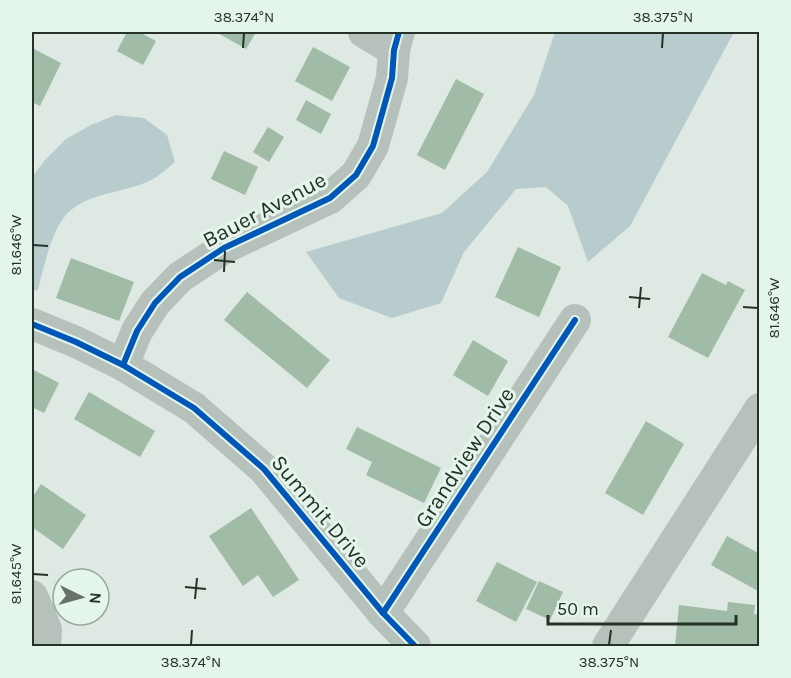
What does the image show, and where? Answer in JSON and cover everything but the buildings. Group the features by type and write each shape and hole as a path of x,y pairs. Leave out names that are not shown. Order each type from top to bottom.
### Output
{"street":[{"path":"364,32 397,40"},
{"name":"Bauer Avenue","path":"123,365 137,331 155,303 180,277 224,248 330,198 356,175 373,146 392,78 397,40"},
{"name":"Grandview Drive","path":"383,613 575,320"},
{"name":"Summit Drive","path":"32,324 123,365 194,408 264,469 383,613 415,646"},
{"path":"608,646 759,409"},
{"path":"32,596 45,629 45,646"}],"shaded area":[{"path":"555,32 734,32 630,226 588,262 568,206 546,187 516,189 464,252 441,303 392,318 339,298 306,252 442,213 487,172 534,95"},
{"path":"116,115 144,118 167,135 175,162 143,184 90,199 71,210 64,217 54,236 38,290 32,291 32,177 66,139 91,125"}],"cycle path":[{"path":"123,365 137,331 155,303 180,277 224,248 330,198 356,175 373,146 392,78 394,50 399,32"},
{"path":"383,613 575,320"},
{"path":"32,324 123,365 194,408 264,469 383,613 415,646"}]}
